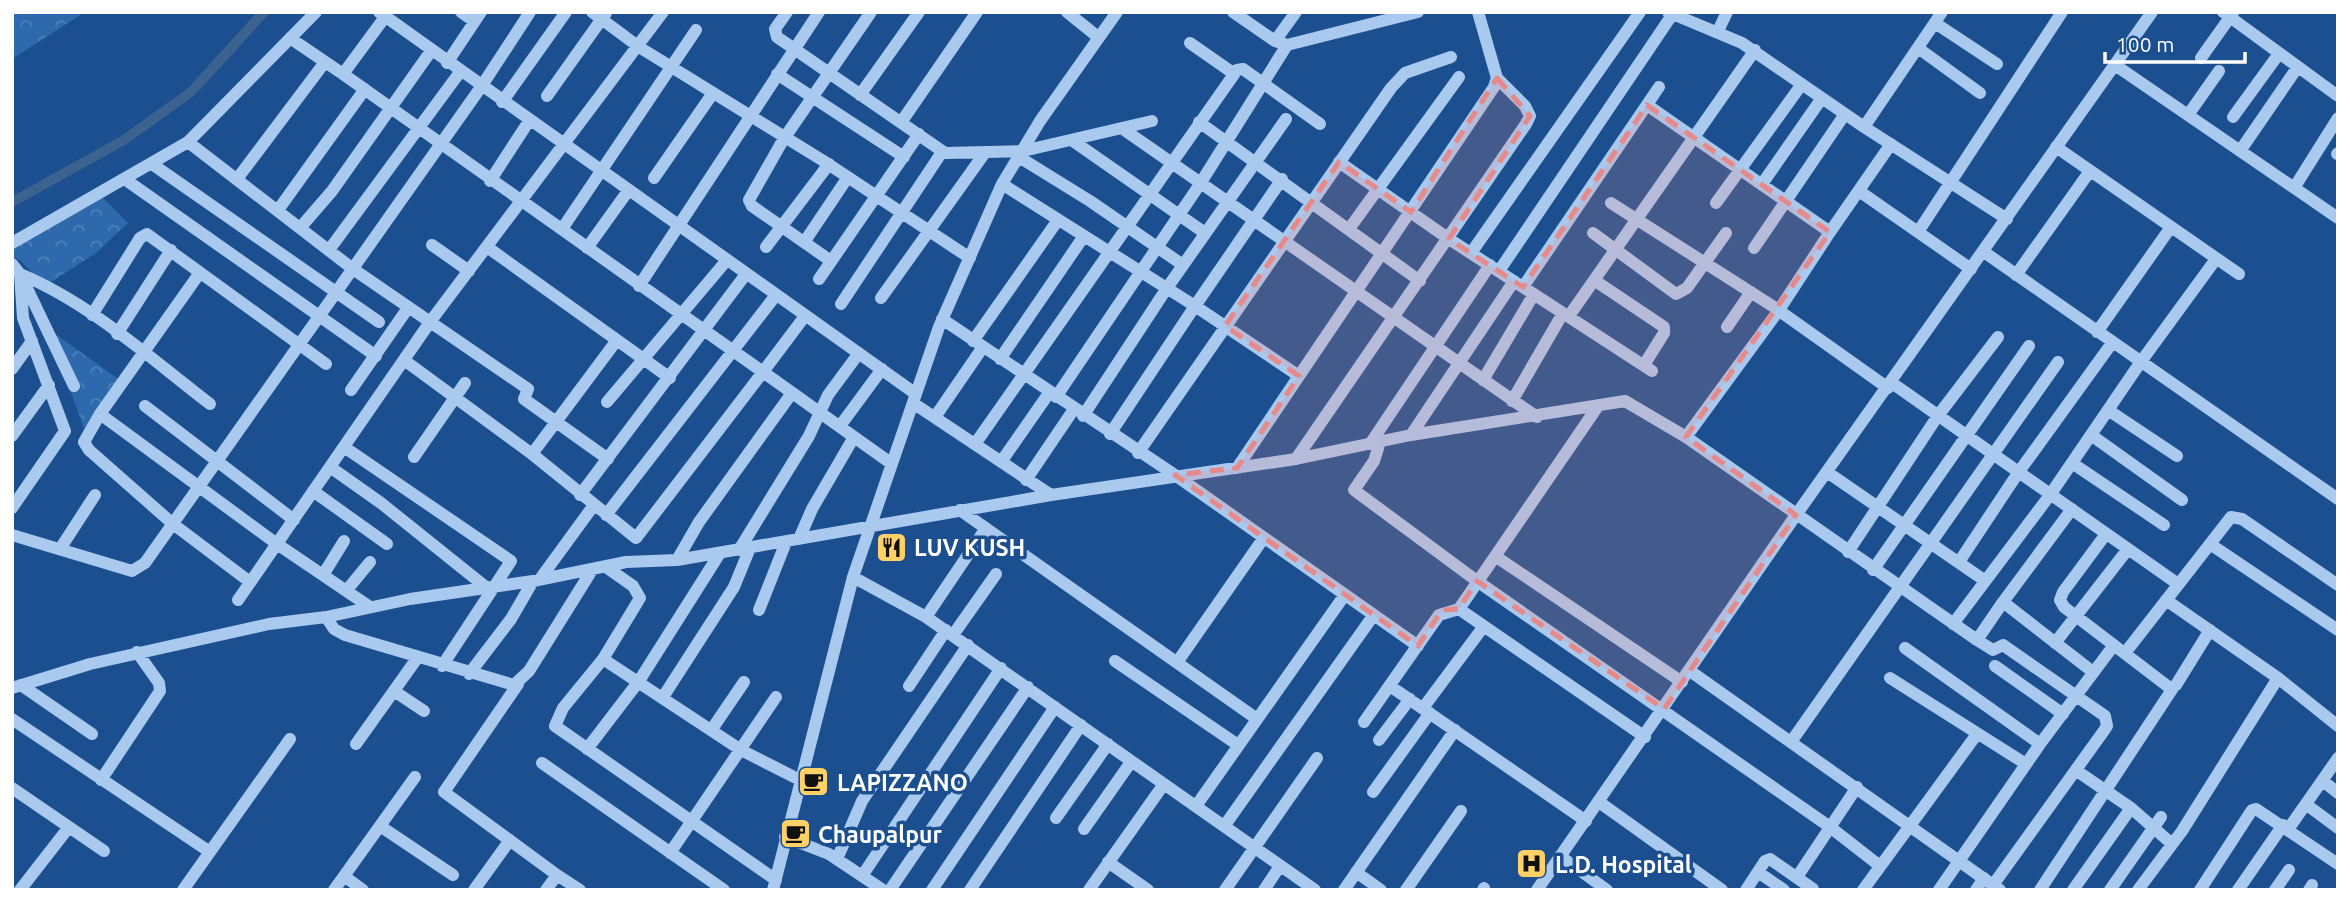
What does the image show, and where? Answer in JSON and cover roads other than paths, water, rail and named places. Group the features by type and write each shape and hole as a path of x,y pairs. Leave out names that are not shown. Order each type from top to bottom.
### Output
{"street":[{"path":"12,243 188,142 316,12"},
{"path":"447,63 477,17 461,12"},
{"path":"12,535 132,571 145,563 481,88 530,12"},
{"path":"502,102 566,12"},
{"path":"238,600 430,323 663,12"},
{"path":"787,12 774,33 792,50 902,121 942,152 1021,154 1152,121"},
{"path":"639,286 819,12"},
{"path":"831,261 752,206 749,200 785,137 871,12"},
{"path":"860,95 919,12"},
{"path":"902,121 977,12"},
{"path":"1067,12 1098,37"},
{"path":"606,567 633,586 640,598 603,659 554,722 559,730 775,885 853,577 942,319 1002,184 1117,12"},
{"path":"1233,12 1281,43 1419,12"},
{"path":"1250,24 1259,12"},
{"path":"1001,462 1052,395 1200,184 1262,82 1296,12"},
{"path":"1296,459 1449,239 1530,116 1525,106 1497,79 1478,12"},
{"path":"1471,253 1640,12"},
{"path":"1718,30 1727,12"},
{"path":"1918,232 2062,12"},
{"path":"1537,890 1645,737 1796,514 1890,386 2152,12"},
{"path":"1880,866 1830,827 1664,709 1477,582 1354,490 1374,461 1375,442 1433,346 1495,268 1670,14 1718,30 1755,50 1864,127 2007,219"},
{"path":"2201,58 2228,14 2278,55 2338,96"},
{"path":"343,74 382,15 481,88 882,369 935,418 1051,495"},
{"path":"547,96 600,15 639,47 829,164 970,258"},
{"path":"1864,127 1939,18 1997,64"},
{"path":"562,229 696,30"},
{"path":"290,38 681,316 820,410 892,464"},
{"path":"1190,43 1233,73"},
{"path":"1918,48 1980,93"},
{"path":"1512,401 1566,315 1696,139 1755,50"},
{"path":"300,228 332,191 431,51"},
{"path":"2233,117 2278,55"},
{"path":"1138,453 1399,78 1418,66 1451,57"},
{"path":"237,179 325,62"},
{"path":"2115,65 2338,219"},
{"path":"2240,151 2297,68"},
{"path":"975,444 1128,228 1233,73 1242,69 1320,124"},
{"path":"2188,115 2219,71"},
{"path":"329,250 460,72"},
{"path":"777,74 904,157"},
{"path":"1349,229 1459,76"},
{"path":"1237,468 1411,212 1497,79"},
{"path":"1716,203 1802,84"},
{"path":"1411,435 1458,363 1523,287 1659,87"},
{"path":"278,210 365,89"},
{"path":"654,178 713,93"},
{"path":"1762,184 1822,98"},
{"path":"1647,105 1830,232"},
{"path":"1754,248 1845,114"},
{"path":"2294,188 2338,118"},
{"path":"1026,480 1078,412 1286,119"},
{"path":"490,181 529,121"},
{"path":"1199,122 1228,140 1420,281"},
{"path":"1123,129 1537,417"},
{"path":"819,279 919,134"},
{"path":"1073,141 1205,233"},
{"path":"188,142 353,269 528,389 524,399 608,459"},
{"path":"1686,437 1779,310 1891,144"},
{"path":"2056,147 2239,274"},
{"path":"841,304 942,152"},
{"path":"881,298 984,154"},
{"path":"1021,154 1182,265"},
{"path":"1339,162 1449,239 1648,368 1664,333 1664,327 1594,280"},
{"path":"152,164 379,321"},
{"path":"766,247 829,164"},
{"path":"2016,275 2090,171"},
{"path":"805,241 848,177"},
{"path":"1110,434 1282,179"},
{"path":"126,180 376,356"},
{"path":"1002,184 1195,306 1299,376"},
{"path":"587,248 628,191"},
{"path":"1859,191 1971,269"},
{"path":"1611,203 1779,310 2178,584"},
{"path":"935,418 978,344 1058,220"},
{"path":"2097,332 2171,227"},
{"path":"1593,233 1676,294 1687,288 1726,233"},
{"path":"92,315 144,235 171,250 199,274 326,364"},
{"path":"1000,359 1084,236"},
{"path":"432,245 469,271"},
{"path":"487,247 670,378"},
{"path":"117,334 171,250"},
{"path":"1984,252 2338,499"},
{"path":"1953,624 2050,495 2216,258"},
{"path":"607,402 727,260"},
{"path":"16,269 92,315 210,404"},
{"path":"12,508 65,431 32,341 18,321 16,269"},
{"path":"16,269 74,386"},
{"path":"199,274 100,414 86,436 86,447 173,524 250,582"},
{"path":"580,495 746,274"},
{"path":"1483,380 1523,287"},
{"path":"1727,327 1751,292"},
{"path":"606,515 776,295"},
{"path":"351,390 408,308"},
{"path":"404,360 532,454 636,538 805,316"},
{"path":"942,319 1138,453 1175,475 1418,646"},
{"path":"1848,552 1937,417 1998,337"},
{"path":"532,454 617,340"},
{"path":"12,369 32,341"},
{"path":"1959,562 2018,473 2112,343"},
{"path":"1873,570 2029,346"},
{"path":"663,696 734,587 744,549 809,436 820,410 859,353"},
{"path":"1791,742 2058,362"},
{"path":"840,426 882,369"},
{"path":"414,457 465,383"},
{"path":"12,436 49,386"},
{"path":"677,560 699,522 792,393"},
{"path":"16,687 137,652 269,624 326,617 370,607 606,567 720,553 1175,475 1296,459 1411,435 1631,402 1686,437 1953,624 1993,650 2003,645 2107,720 2103,732 2077,771 1992,884 1976,890"},
{"path":"145,406 294,520"},
{"path":"1364,722 1439,615 1459,609 1598,406"},
{"path":"2108,410 2176,456"},
{"path":"100,414 277,544 370,607"},
{"path":"2091,435 2182,500"},
{"path":"799,540 812,509 854,437"},
{"path":"344,447 511,561 442,666"},
{"path":"2072,463 2164,525"},
{"path":"330,467 491,588"},
{"path":"1827,472 1933,542 1984,580"},
{"path":"313,491 387,544"},
{"path":"60,549 95,495"},
{"path":"470,674 536,580 594,505"},
{"path":"1977,640 2072,509"},
{"path":"960,510 1257,719"},
{"path":"1939,890 2025,764 2093,672 2166,600 2228,519 2235,516 2338,586"},
{"path":"926,617 986,528"},
{"path":"2106,534 2060,597 2061,603 2076,617 2174,688"},
{"path":"1178,661 1263,539"},
{"path":"323,575 344,541"},
{"path":"759,610 786,542"},
{"path":"2210,544 2338,630"},
{"path":"2055,643 2128,550"},
{"path":"587,749 639,681 720,553"},
{"path":"1495,555 1682,682"},
{"path":"346,591 370,562"},
{"path":"580,890 444,792 592,570"},
{"path":"909,686 996,574"},
{"path":"853,577 950,632 1131,762 1225,825 1308,888"},
{"path":"1196,806 1344,596"},
{"path":"2166,600 2278,677 2338,726"},
{"path":"2003,602 2093,672"},
{"path":"1459,609 1645,737"},
{"path":"1225,825 1373,616"},
{"path":"326,617 340,633 442,666 509,685 518,684"},
{"path":"1373,792 1484,626"},
{"path":"2040,890 2210,630"},
{"path":"837,859 862,800 968,645"},
{"path":"1905,648 2040,744"},
{"path":"101,780 160,691 159,683 137,652"},
{"path":"356,744 418,657"},
{"path":"603,659 663,696 741,750 800,780"},
{"path":"1115,661 1238,745"},
{"path":"1995,666 2063,714"},
{"path":"862,876 1001,668"},
{"path":"1690,671 1992,884"},
{"path":"2138,890 2172,844 2278,677"},
{"path":"1890,678 2025,764"},
{"path":"712,729 744,682"},
{"path":"1390,685 1586,821"},
{"path":"16,687 92,734"},
{"path":"890,890 1028,687"},
{"path":"394,691 424,711"},
{"path":"670,853 776,697"},
{"path":"1379,740 1410,699"},
{"path":"932,890 1055,706"},
{"path":"12,719 209,852"},
{"path":"970,890 1081,725"},
{"path":"1344,890 1455,730"},
{"path":"1863,890 1977,734"},
{"path":"183,890 290,739"},
{"path":"1056,818 1108,744"},
{"path":"1225,890 1317,758"},
{"path":"2238,890 2286,827 2307,805 2337,761"},
{"path":"1084,829 1131,762"},
{"path":"542,763 724,890"},
{"path":"2077,771 2131,808 2172,844"},
{"path":"334,890 415,777"},
{"path":"2323,781 2338,793"},
{"path":"1089,890 1164,784"},
{"path":"1797,877 1857,787"},
{"path":"12,788 104,851"},
{"path":"1599,802 1722,890"},
{"path":"2307,805 2338,828"},
{"path":"2073,890 2131,808"},
{"path":"2200,890 2252,810 2261,811 2338,864"},
{"path":"1406,890 1461,811"},
{"path":"2110,890 2161,817"},
{"path":"380,826 453,875"},
{"path":"20,890 69,827"},
{"path":"785,837 837,859 883,890"},
{"path":"474,890 510,840"},
{"path":"1560,856 1607,890"},
{"path":"1746,890 1770,859 1813,889"},
{"path":"1108,862 1131,885 1148,890"},
{"path":"1264,890 1280,866"},
{"path":"2274,890 2289,870"},
{"path":"1356,872 1381,890"},
{"path":"1758,872 1784,890"},
{"path":"546,890 557,875"},
{"path":"344,876 363,890"}],"waterway":[{"path":"12,202 124,140 191,92 264,12"}],"place":[{"name":"LUV KUSH","path":"891,547"},
{"name":"LAPIZZANO","path":"814,782"},
{"name":"Chaupalpur","path":"795,834"},
{"name":"L.D. Hospital","path":"1532,864"}]}
